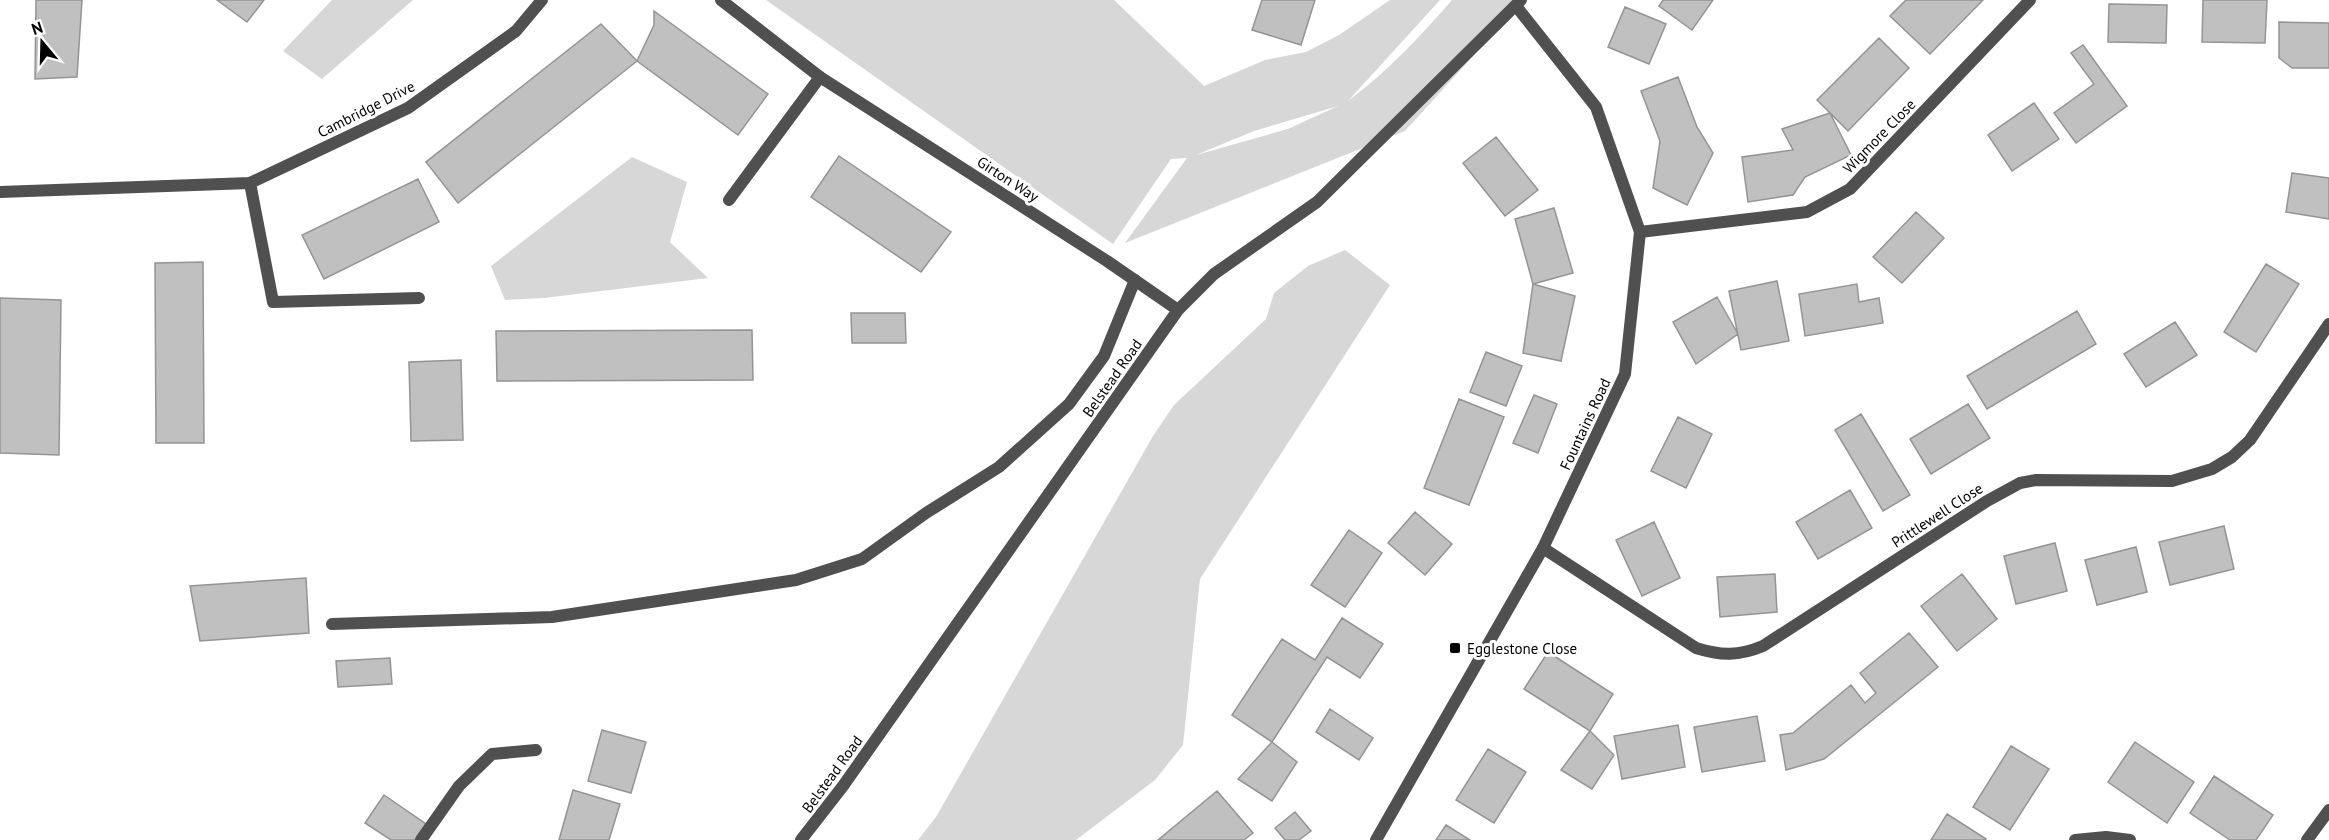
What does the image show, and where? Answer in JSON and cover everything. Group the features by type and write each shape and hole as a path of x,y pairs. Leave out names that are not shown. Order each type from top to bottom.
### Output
{"street":[{"name":"Cambridge Drive","path":"0,192 250,183 408,108 516,31 542,0"},
{"name":"Girton Way","path":"721,0 820,77 1178,310"},
{"name":"Wigmore Close","path":"1641,232 1807,212 1850,189 2030,0"},
{"name":"Fountains Road","path":"1376,840 1543,548 1625,374 1641,232 1596,107 1519,3"},
{"name":"Belstead Road","path":"801,840 843,786 1178,310 1214,274 1317,202 1519,3"},
{"path":"729,200 820,77"},
{"path":"250,183 273,302 419,298"},
{"path":"332,624 552,617 796,580 862,559 926,513 999,466 1069,404 1104,356 1135,280"},
{"name":"Prittlewell Close","path":"1543,548 1696,648 1731,655 1747,653 1763,646 1987,501 2020,483 2053,480 2172,481 2212,470 2232,457 2250,440 2329,324"},
{"path":"421,840 459,786 492,754 537,750"},
{"path":"2307,840 2329,810"},
{"path":"2075,840 2106,837 2130,840"}],"shaded area":[{"path":"332,0 413,0 322,79 283,51"},
{"path":"766,0 1114,0 1204,86 1265,60 1306,52 1339,35 1390,0 1440,0 1348,101 1403,54 1452,0 1524,0 1405,131 1125,243 1187,158 1171,159 1113,244","holes":["1338,106 1288,129 1196,155 1254,131"]},
{"path":"632,157 687,182 670,242 708,278 544,298 505,300 491,266"},
{"path":"1345,250 1390,285 1200,579 1183,745 1155,780 1076,840 918,840 936,817 1153,436 1174,405 1266,319 1274,293 1308,266"}],"building":[{"path":"36,0 82,0 77,77 35,79"},
{"path":"217,0 264,0 247,22"},
{"path":"1262,0 1315,0 1301,45 1252,30"},
{"path":"1663,0 1713,0 1692,30 1659,6"},
{"path":"1906,0 1983,0 1930,54 1890,16"},
{"path":"2203,0 2267,0 2265,43 2202,42"},
{"path":"2109,4 2167,5 2166,43 2108,42"},
{"path":"1625,7 1666,24 1649,64 1608,47"},
{"path":"654,11 768,94 738,135 637,61 654,25"},
{"path":"2279,22 2329,23 2329,68 2292,68 2279,58"},
{"path":"601,24 637,61 458,203 426,162"},
{"path":"1879,38 1909,68 1848,131 1817,100"},
{"path":"2083,45 2127,106 2076,143 2054,113 2094,84 2071,53"},
{"path":"1678,77 1697,127 1713,153 1687,205 1653,188 1660,141 1641,91"},
{"path":"2034,103 2059,139 2012,171 1988,135"},
{"path":"1830,113 1851,155 1805,177 1793,195 1748,202 1742,157 1793,150 1782,129"},
{"path":"1496,137 1538,190 1505,216 1463,163"},
{"path":"839,156 951,232 921,272 811,197"},
{"path":"2292,173 2329,178 2329,219 2286,212"},
{"path":"418,179 439,222 324,279 302,235"},
{"path":"1554,208 1573,273 1533,284 1515,219"},
{"path":"1916,212 1944,238 1902,283 1873,257"},
{"path":"203,262 204,443 156,443 155,263"},
{"path":"2266,264 2299,284 2256,352 2224,332"},
{"path":"1777,281 1789,341 1741,350 1729,291"},
{"path":"1533,284 1575,296 1561,361 1523,353"},
{"path":"1857,284 1859,302 1879,298 1883,323 1805,336 1799,294"},
{"path":"1717,297 1738,334 1696,364 1673,322"},
{"path":"0,298 61,300 59,455 0,453"},
{"path":"2077,311 2096,344 1987,409 1967,376"},
{"path":"851,313 905,313 906,343 852,343"},
{"path":"2175,322 2197,355 2146,387 2124,354"},
{"path":"752,330 753,380 497,381 496,331"},
{"path":"1486,352 1522,366 1506,406 1470,392"},
{"path":"461,360 463,440 411,441 409,362"},
{"path":"1534,395 1557,404 1538,453 1513,443"},
{"path":"1459,399 1504,417 1469,505 1424,488"},
{"path":"1968,404 1990,438 1931,474 1910,439"},
{"path":"1861,414 1910,495 1883,511 1835,430"},
{"path":"1678,417 1712,434 1686,488 1651,471"},
{"path":"1850,490 1872,528 1818,559 1796,522"},
{"path":"1415,512 1452,544 1425,575 1388,543"},
{"path":"1654,522 1680,578 1642,596 1616,540"},
{"path":"2224,526 2234,569 2170,585 2159,542"},
{"path":"1349,530 1382,553 1345,607 1311,585"},
{"path":"2055,543 2067,591 2016,604 2004,556"},
{"path":"2136,547 2147,592 2097,605 2085,560"},
{"path":"1775,574 1777,612 1720,617 1717,577"},
{"path":"1962,574 1997,619 1957,651 1921,606"},
{"path":"306,578 309,633 200,641 190,586"},
{"path":"1342,618 1383,644 1360,678 1327,657 1272,742 1232,715 1282,639 1315,660"},
{"path":"1909,633 1938,667 1824,759 1786,770 1780,735 1793,733 1851,685 1865,703 1876,693 1860,673"},
{"path":"1548,652 1613,694 1590,731 1524,689"},
{"path":"390,658 392,684 338,687 336,661"},
{"path":"1330,709 1373,738 1359,760 1316,732"},
{"path":"1757,716 1765,761 1702,772 1694,727"},
{"path":"1678,725 1685,767 1622,779 1614,736"},
{"path":"602,730 646,742 631,793 588,781"},
{"path":"1590,731 1614,755 1592,789 1561,770"},
{"path":"1272,742 1297,762 1272,801 1238,779"},
{"path":"2135,742 2194,782 2167,823 2108,782"},
{"path":"2011,746 2049,769 2010,830 1973,807"},
{"path":"1488,749 1526,772 1494,823 1456,800"},
{"path":"2214,776 2273,815 2256,840 2230,840 2190,813"},
{"path":"573,790 620,804 609,840 559,840"},
{"path":"1217,791 1253,833 1244,840 1158,840"},
{"path":"384,795 426,824 415,840 391,840 365,823"},
{"path":"1295,812 1311,831 1299,840 1285,840 1275,828"},
{"path":"1947,814 1986,839 1931,840"},
{"path":"1446,825 1470,840 1436,840"}],"place":[{"name":"Egglestone Close","path":"1455,648"}]}
